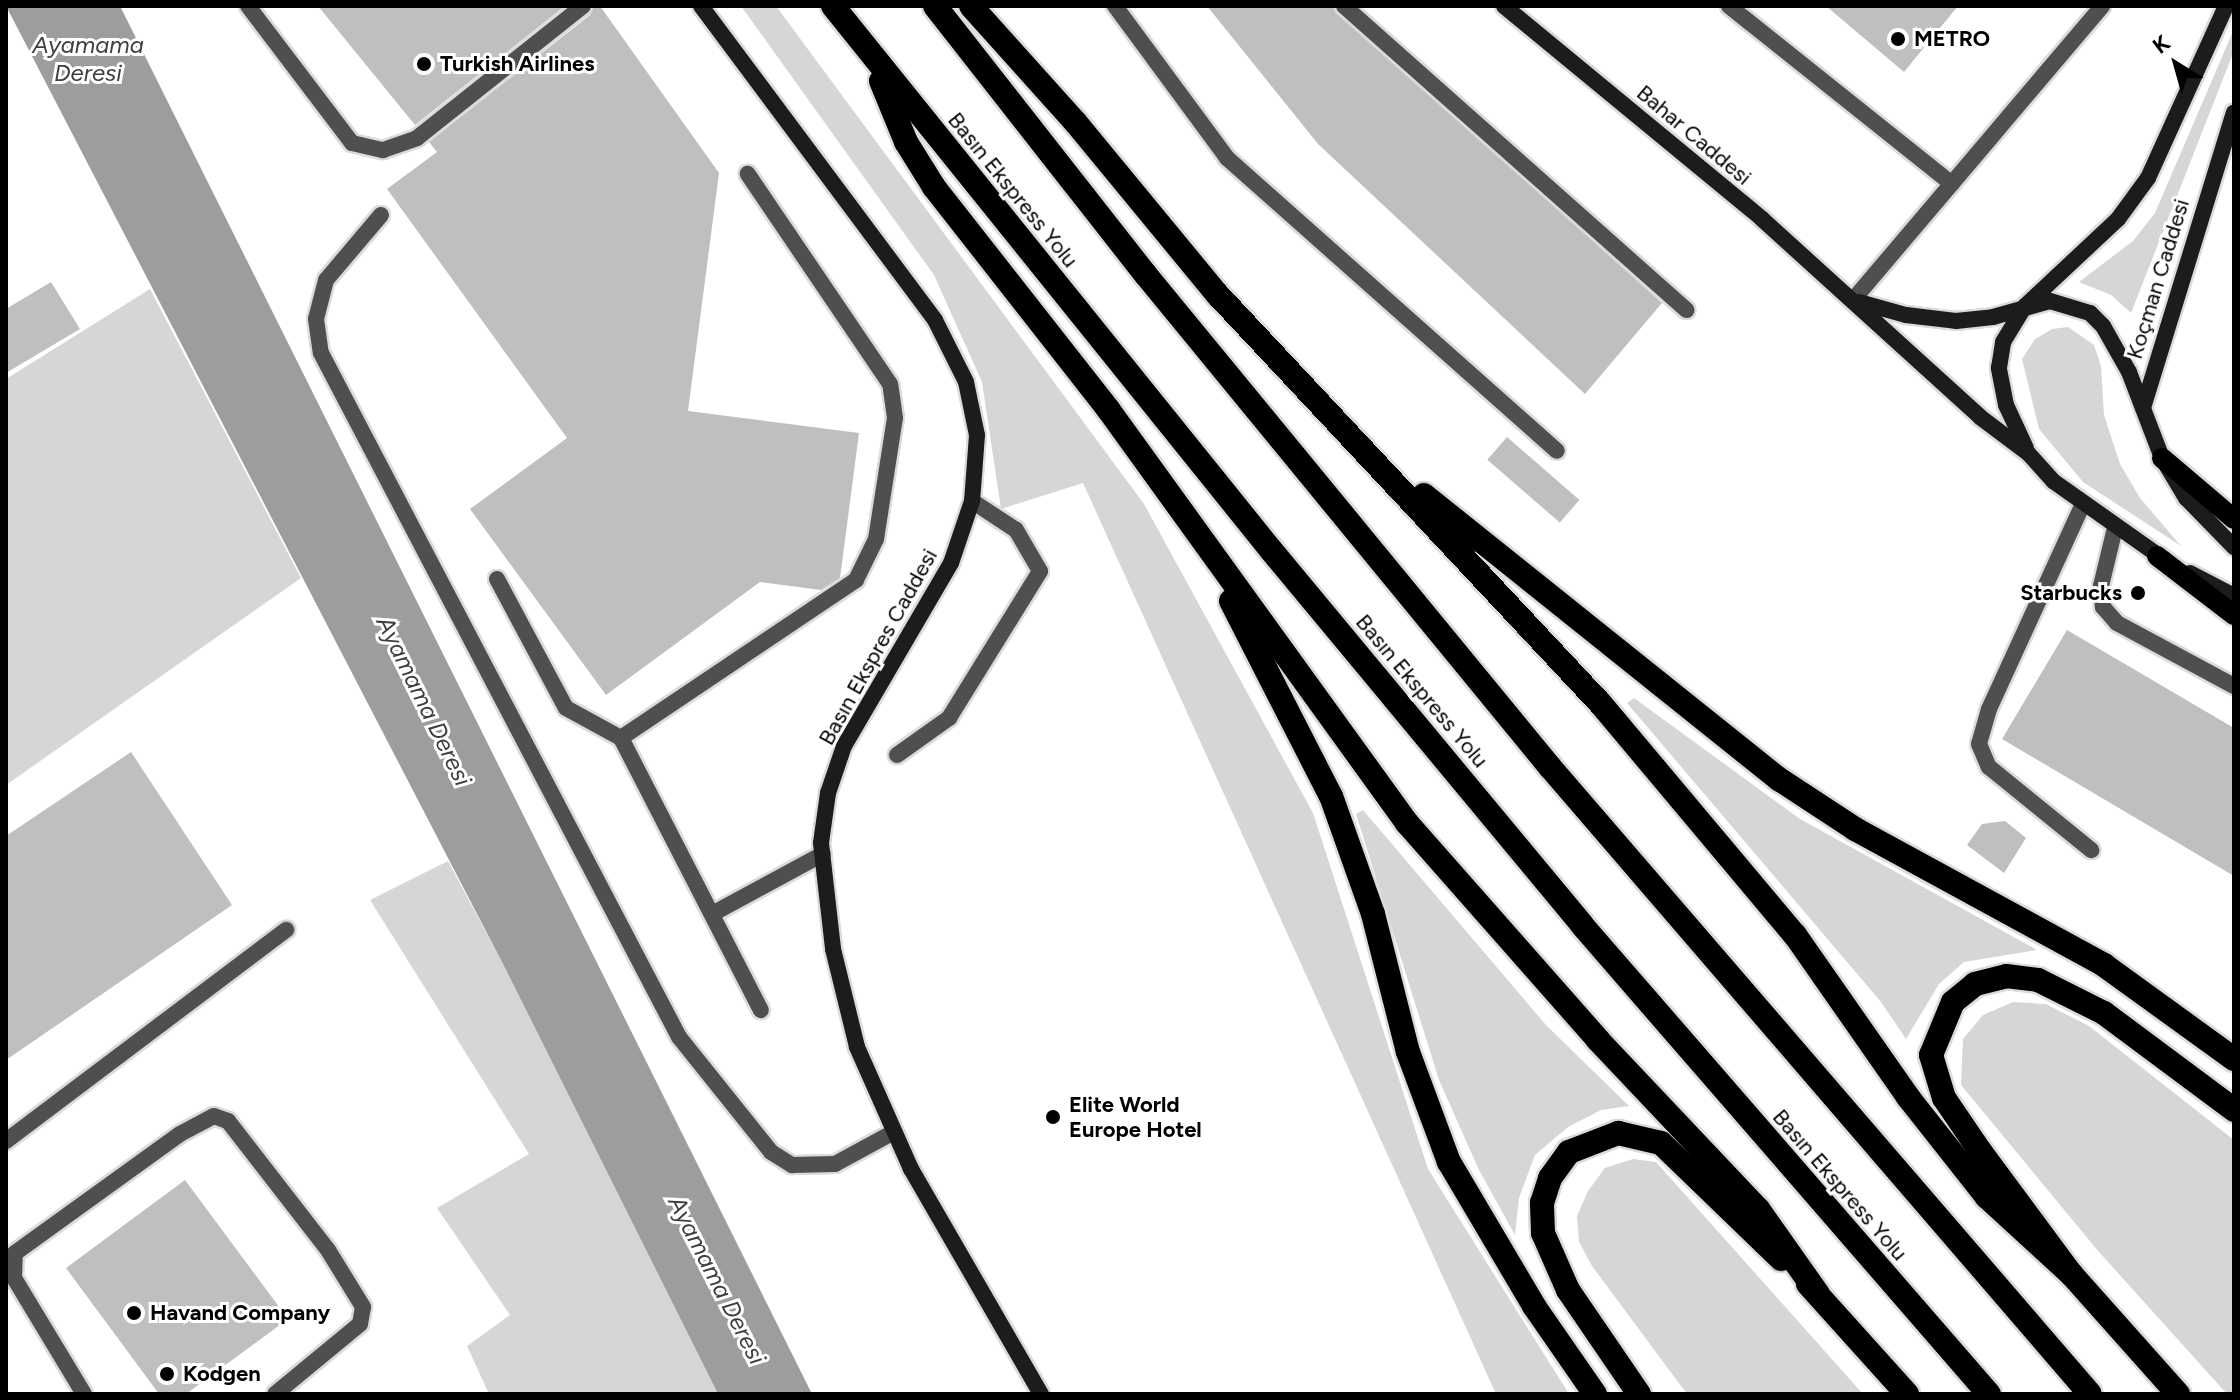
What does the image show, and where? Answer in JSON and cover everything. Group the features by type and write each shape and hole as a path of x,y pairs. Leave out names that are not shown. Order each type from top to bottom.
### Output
{"highway":[{"name":"Basın Ekspress Yolu","path":"833,6 1573,914 1989,1394"},
{"path":"935,6 1156,287 1521,733 2090,1394"},
{"path":"971,6 1076,123 1218,295 1372,455 1600,703 1795,935 1908,1097 1987,1197 2071,1274"},
{"path":"872,57 906,142 934,187 1194,527 1407,823 1578,1018 1758,1209 1818,1294"},
{"path":"1372,455 1779,779 1855,829 2104,965 2234,1059"},
{"path":"1194,527 1331,796 1373,914 1413,1068 1449,1162 1534,1306 1595,1394"},
{"path":"2178,1394 2071,1274 1980,1151 1935,1080 1931,1055 1953,1002 1975,984 2006,976 2066,991 2116,1022 2234,1110"},
{"path":"1639,1394 1568,1290 1543,1233 1542,1203 1550,1178 1569,1152 1593,1139 1618,1133 1644,1136 1676,1153 1818,1294 1907,1394"}],"main road":[{"name":"Basın Ekspres Caddesi","path":"701,6 935,320 966,382 977,459 972,501 951,563 844,746 828,793 823,854 833,949 857,1047 894,1132 1041,1394"},
{"name":"Bahar Caddesi","path":"1504,6 1853,300 1980,417 2028,453"},
{"name":"Koçman Caddesi","path":"2028,453 2006,405 1999,368 2003,342 2025,306 2118,219 2148,178 2226,6"},
{"name":"Koçman Caddesi","path":"2143,408 2234,113"},
{"path":"1853,300 1906,315 1956,321 2050,301 2090,313 2103,326 2143,408 2162,458 2186,498 2234,547"},
{"path":"2028,453 2082,506 2157,556 2234,615"},
{"path":"2162,458 2234,519"},
{"path":"2157,556 2234,596"}],"lane":[{"path":"248,6 352,143 383,150 417,138 583,6"},
{"path":"1115,6 1227,158 1557,451"},
{"path":"1344,6 1686,310"},
{"path":"1729,6 1952,184"},
{"path":"1853,300 2102,6"},
{"path":"621,738 856,580 876,539 895,418 890,384 748,174"},
{"path":"381,215 326,280 316,319 321,353 679,1037 771,1152 792,1165 835,1164 894,1132"},
{"path":"897,755 949,718 1040,571 1016,530 972,501"},
{"path":"2082,506 1989,709 1979,744 1989,767 2091,850"},
{"path":"2115,528 2101,586 2103,607 2117,623 2234,686"},
{"path":"497,579 566,708 621,738 761,1010"},
{"path":"712,914 823,854"},
{"path":"6,1141 286,930"},
{"path":"84,1394 14,1278 15,1253 180,1134 214,1116 228,1121 319,1238 363,1307 360,1324 275,1394"}],"shaded area":[{"path":"741,6 776,6 1144,504 1313,813 1428,1169 1569,1394 1496,1394 1083,483 1001,509 982,382 934,275"},
{"path":"2234,29 2234,51 2131,313 2111,295 2079,282 2133,241 2155,213"},
{"path":"150,289 301,578 6,785 6,379"},
{"path":"2068,327 2094,345 2101,366 2104,415 2120,464 2140,498 2181,546 2083,482 2039,429 2022,359 2035,339 2052,329"},
{"path":"1634,698 1800,819 2037,950 1964,962 1939,984 1906,1039 1881,1002 1627,703"},
{"path":"1363,810 1546,1025 1629,1106 1601,1110 1568,1127 1535,1155 1519,1198 1515,1235 1479,1170 1439,1080 1356,814"},
{"path":"448,861 503,964 718,1394 489,1394 467,1346 510,1315 437,1208 529,1154 370,900"},
{"path":"2013,1002 2046,1004 2089,1026 2234,1140 2234,1394 2227,1394 2099,1252 1961,1085 1963,1039 1983,1015"},
{"path":"1633,1159 1656,1162 1863,1394 1687,1394 1592,1266 1579,1242 1577,1216 1588,1191 1605,1168"}],"water":[{"name":"Ayamama Deresi","path":"6,6 120,6 812,1394 718,1394 503,964"}],"building":[{"name":"Turkish Airlines","path":"318,6 565,6 415,125"},
{"path":"594,6 600,6 719,173 688,411 859,433 840,578 821,590 760,582 606,695 470,509 567,438 387,189 437,152 429,142 590,15"},
{"path":"1207,6 1331,6 1662,303 1585,394 1318,144"},
{"name":"METRO","path":"1826,6 1958,6 1904,72"},
{"path":"51,282 80,329 6,373 6,309"},
{"path":"1507,437 1579,500 1560,523 1487,460"},
{"path":"2067,630 2234,728 2234,876 2002,739"},
{"path":"131,752 232,905 6,1060 6,836"},
{"path":"2005,821 2026,838 2004,873 1967,845 1982,824"},
{"path":"185,1180 288,1319 186,1394 159,1394 66,1268"}],"place":[{"name":"METRO","path":"1898,39"},
{"name":"Turkish Airlines","path":"424,64"},
{"name":"Starbucks","path":"2138,593"},
{"name":"Elite World Europe Hotel","path":"1053,1117"},
{"name":"Havand Company","path":"134,1313"},
{"name":"Kodgen","path":"167,1374"}]}
